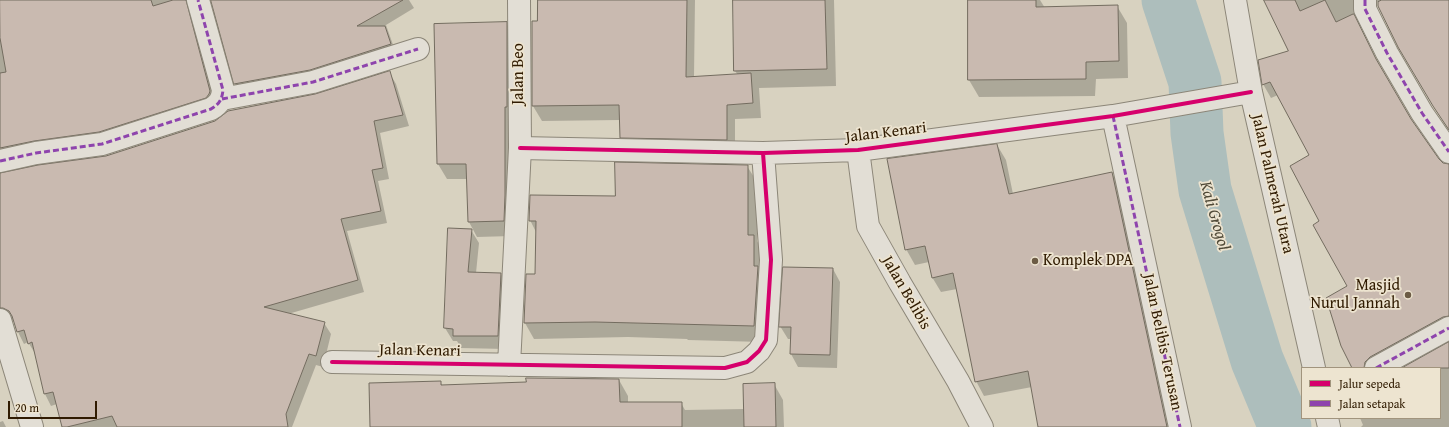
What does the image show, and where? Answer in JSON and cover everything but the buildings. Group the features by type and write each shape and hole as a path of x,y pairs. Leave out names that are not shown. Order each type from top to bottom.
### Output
{"street":[{"path":"0,161 36,153 102,144 211,109 217,105 222,99 223,90 198,0"},
{"name":"Jalan Beo","path":"519,0 520,148"},
{"name":"Jalan Palmerah Utara","path":"1235,0 1251,92 1314,367"},
{"path":"1365,0 1364,9 1387,53 1422,113 1449,152"},
{"path":"222,99 313,82 418,49"},
{"name":"Jalan Kenari","path":"520,148 763,154 858,150 1112,116 1251,92"},
{"name":"Jalan Belibis Terusan","path":"1112,116 1180,427"},
{"path":"509,365 520,148"},
{"name":"Jalan Belibis","path":"858,150 868,226 958,381 982,427"},
{"name":"Jalan Kenari","path":"332,362 725,368 747,362 759,351 766,340 770,260 763,154"},
{"path":"0,320 32,427"},
{"path":"1378,367 1449,328"}],"waterway":[{"name":"Kali Grogol","path":"1168,0 1195,82 1197,133 1205,190 1257,360 1285,427"}],"marked path":[{"path":"0,161 36,153 102,144 211,109 216,105 221,99 223,90 198,0"},
{"path":"1365,0 1365,9 1387,53 1422,113 1449,152"},
{"path":"222,99 313,82 418,49"},
{"path":"1113,116 1180,427"},
{"path":"1378,367 1449,328"}],"cycle path":[{"path":"520,148 763,153 858,150 1113,116 1251,92"},
{"path":"332,362 725,368 747,362 759,351 766,340 771,260 763,153"}],"place":[{"name":"Komplek DPA","path":"1035,261"},
{"name":"Masjid Nurul Jannah","path":"1408,295"}]}
